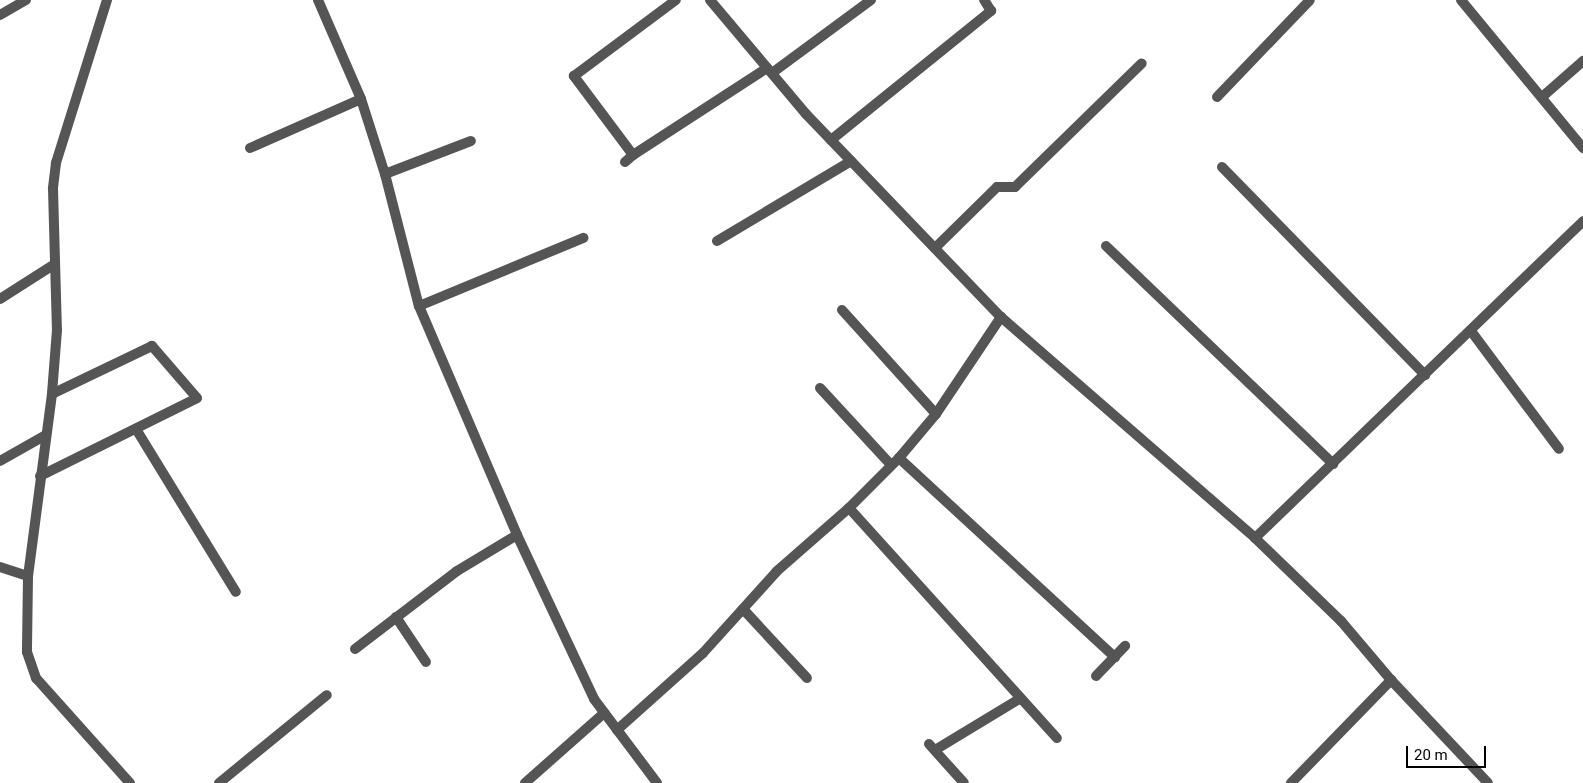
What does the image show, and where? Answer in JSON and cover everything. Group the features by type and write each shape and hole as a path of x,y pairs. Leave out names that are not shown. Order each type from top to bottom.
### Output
{"street":[{"path":"0,15 26,0"},
{"path":"107,0 56,163 52,202 57,330 52,394 28,576 27,652 36,678 130,783"},
{"path":"318,0 361,99 385,174 419,306 517,535 594,699 657,783"},
{"path":"633,155 574,76 676,0"},
{"path":"710,0 831,140 1001,317 1255,538 1341,621 1391,680 1488,783"},
{"path":"624,162 769,70 871,0"},
{"path":"831,140 991,11 984,0"},
{"path":"1217,97 1310,0"},
{"path":"1461,0 1583,148"},
{"path":"1542,97 1583,62"},
{"path":"935,248 997,188 1015,187 1142,63"},
{"path":"250,148 361,99"},
{"path":"385,174 471,141"},
{"path":"717,241 851,161"},
{"path":"1222,167 1425,375"},
{"path":"1255,538 1583,221"},
{"path":"419,306 583,238"},
{"path":"1106,246 1333,464"},
{"path":"0,299 55,264"},
{"path":"842,310 936,414"},
{"path":"617,730 703,653 777,571 849,508 895,461 936,414 1001,317"},
{"path":"1471,330 1559,449"},
{"path":"40,476 197,398 152,346 52,394"},
{"path":"820,388 895,461 1115,658"},
{"path":"136,429 236,592"},
{"path":"0,461 46,434"},
{"path":"849,508 1057,738"},
{"path":"355,648 457,571 517,535"},
{"path":"0,567 28,576"},
{"path":"743,609 807,678"},
{"path":"396,617 426,662"},
{"path":"1096,676 1125,646"},
{"path":"1291,783 1391,680"},
{"path":"219,783 327,695"},
{"path":"964,783 932,747 1021,698"},
{"path":"525,783 604,713"}]}
